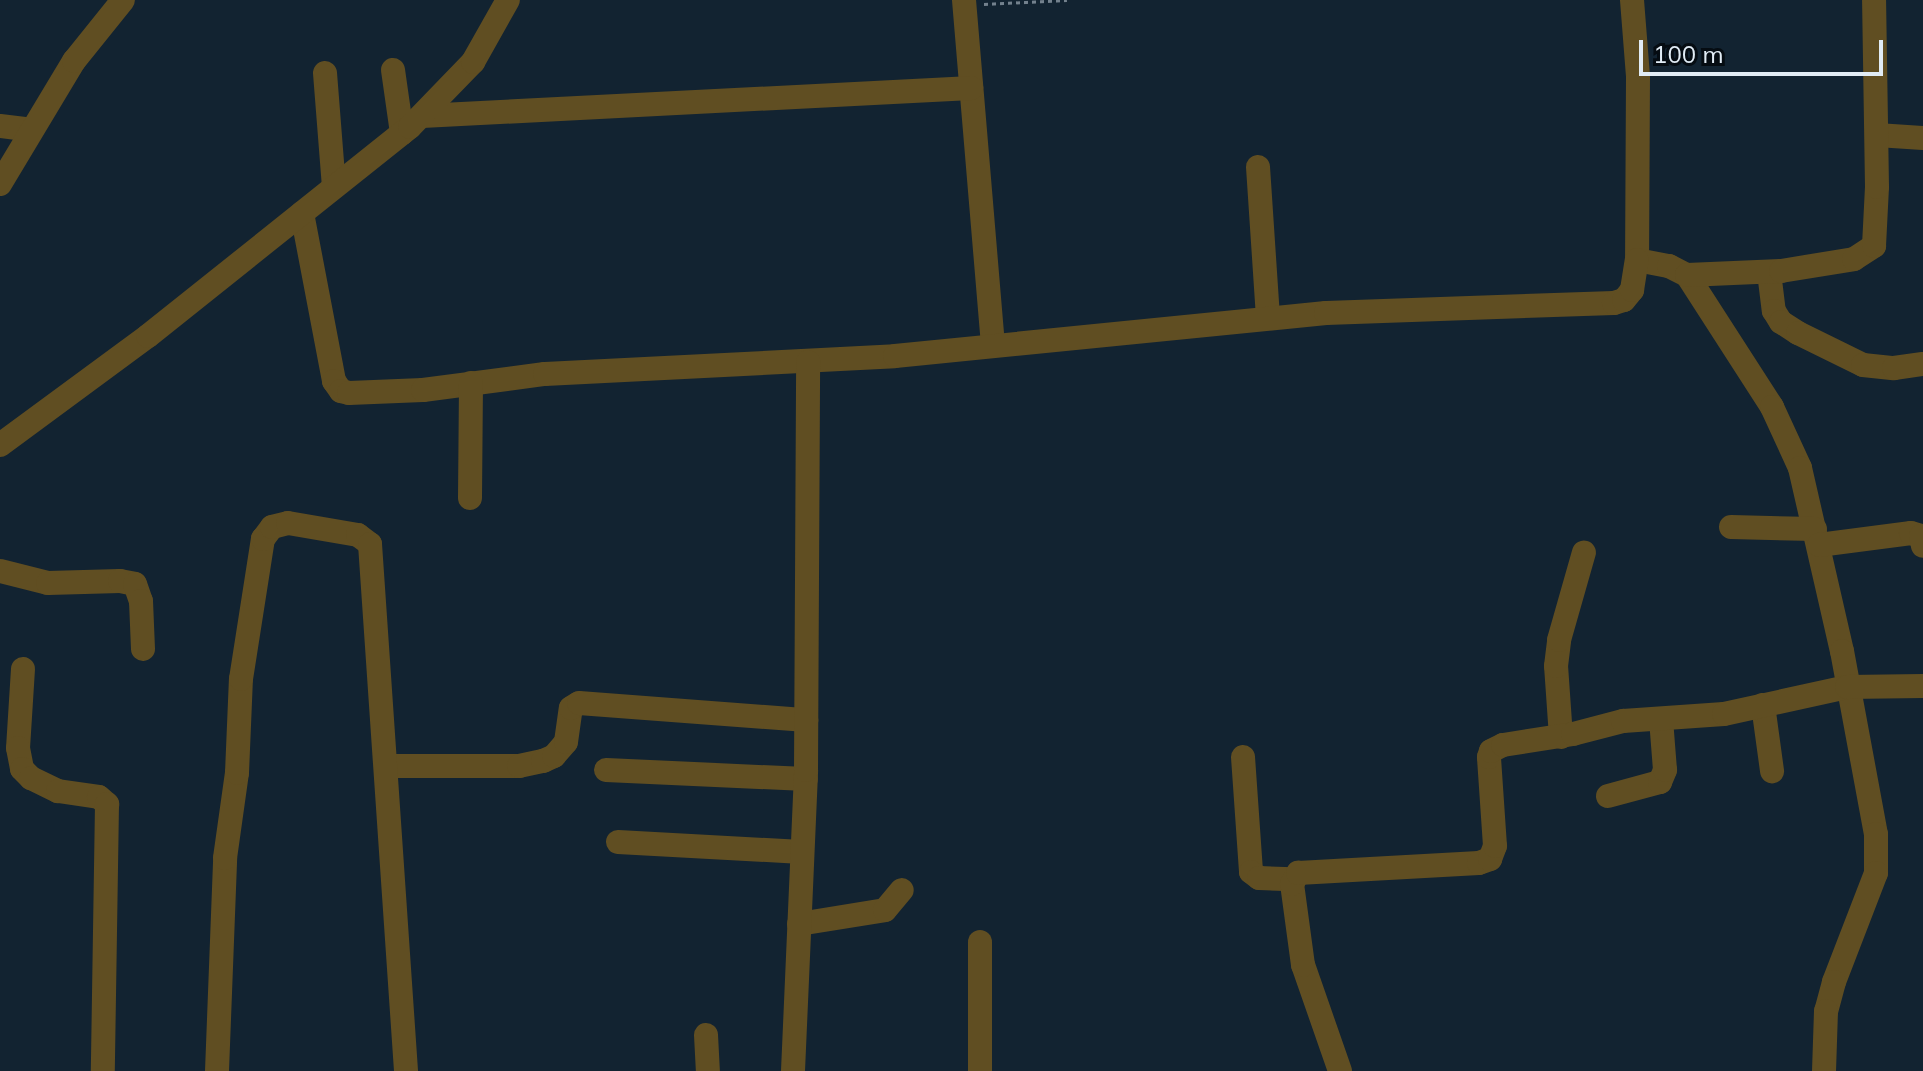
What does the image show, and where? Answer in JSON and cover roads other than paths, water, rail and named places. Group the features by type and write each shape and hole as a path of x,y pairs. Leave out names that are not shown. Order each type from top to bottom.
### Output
{"street":[{"path":"0,184 74,61 122,0"},
{"path":"0,445 148,336 422,116 473,62 508,0"},
{"path":"302,213 336,386 341,391 360,393 545,374 808,362 1268,317 1614,303 1624,300 1632,290 1637,260 1638,77 1632,0"},
{"path":"1637,260 1669,266 1687,275 1769,272 1854,259 1870,252 1876,236 1874,0"},
{"path":"964,2 993,345"},
{"path":"393,70 402,133"},
{"path":"325,73 334,187"},
{"path":"422,116 971,88"},
{"path":"0,126 31,130"},
{"path":"1877,135 1923,138"},
{"path":"1258,167 1268,317"},
{"path":"1769,272 1777,318 1798,333 1863,365 1894,368 1923,364"},
{"path":"1687,275 1772,407 1800,468 1817,537 1876,834 1876,873 1834,982 1823,1035 1824,1071"},
{"path":"793,1071 806,779 808,362"},
{"path":"470,498 471,383"},
{"path":"217,1071 225,858 237,773 241,679 263,539 272,527 288,523 358,535 370,544 406,1071"},
{"path":"1731,527 1817,537 1911,533 1921,536 1923,546"},
{"path":"1561,737 1556,666 1559,640 1584,552"},
{"path":"0,571 48,583 135,584 141,601 143,649"},
{"path":"23,669 18,748 22,769 31,778 58,791 99,797 107,804 103,1071"},
{"path":"1243,757 1251,872 1259,878 1292,879 1309,870 1485,862 1494,854 1495,846 1491,751 1503,745 1561,737 1623,721 1724,714 1847,687 1923,686"},
{"path":"386,766 519,766 543,761 554,756 566,742 571,708 579,703 806,720"},
{"path":"1763,705 1772,771"},
{"path":"1608,796 1660,782 1665,770 1661,719"},
{"path":"606,770 806,779"},
{"path":"618,842 802,852"},
{"path":"1292,879 1303,965 1340,1071"},
{"path":"799,924 885,910 902,890"},
{"path":"980,942 980,1071"},
{"path":"706,1035 708,1071"}]}
